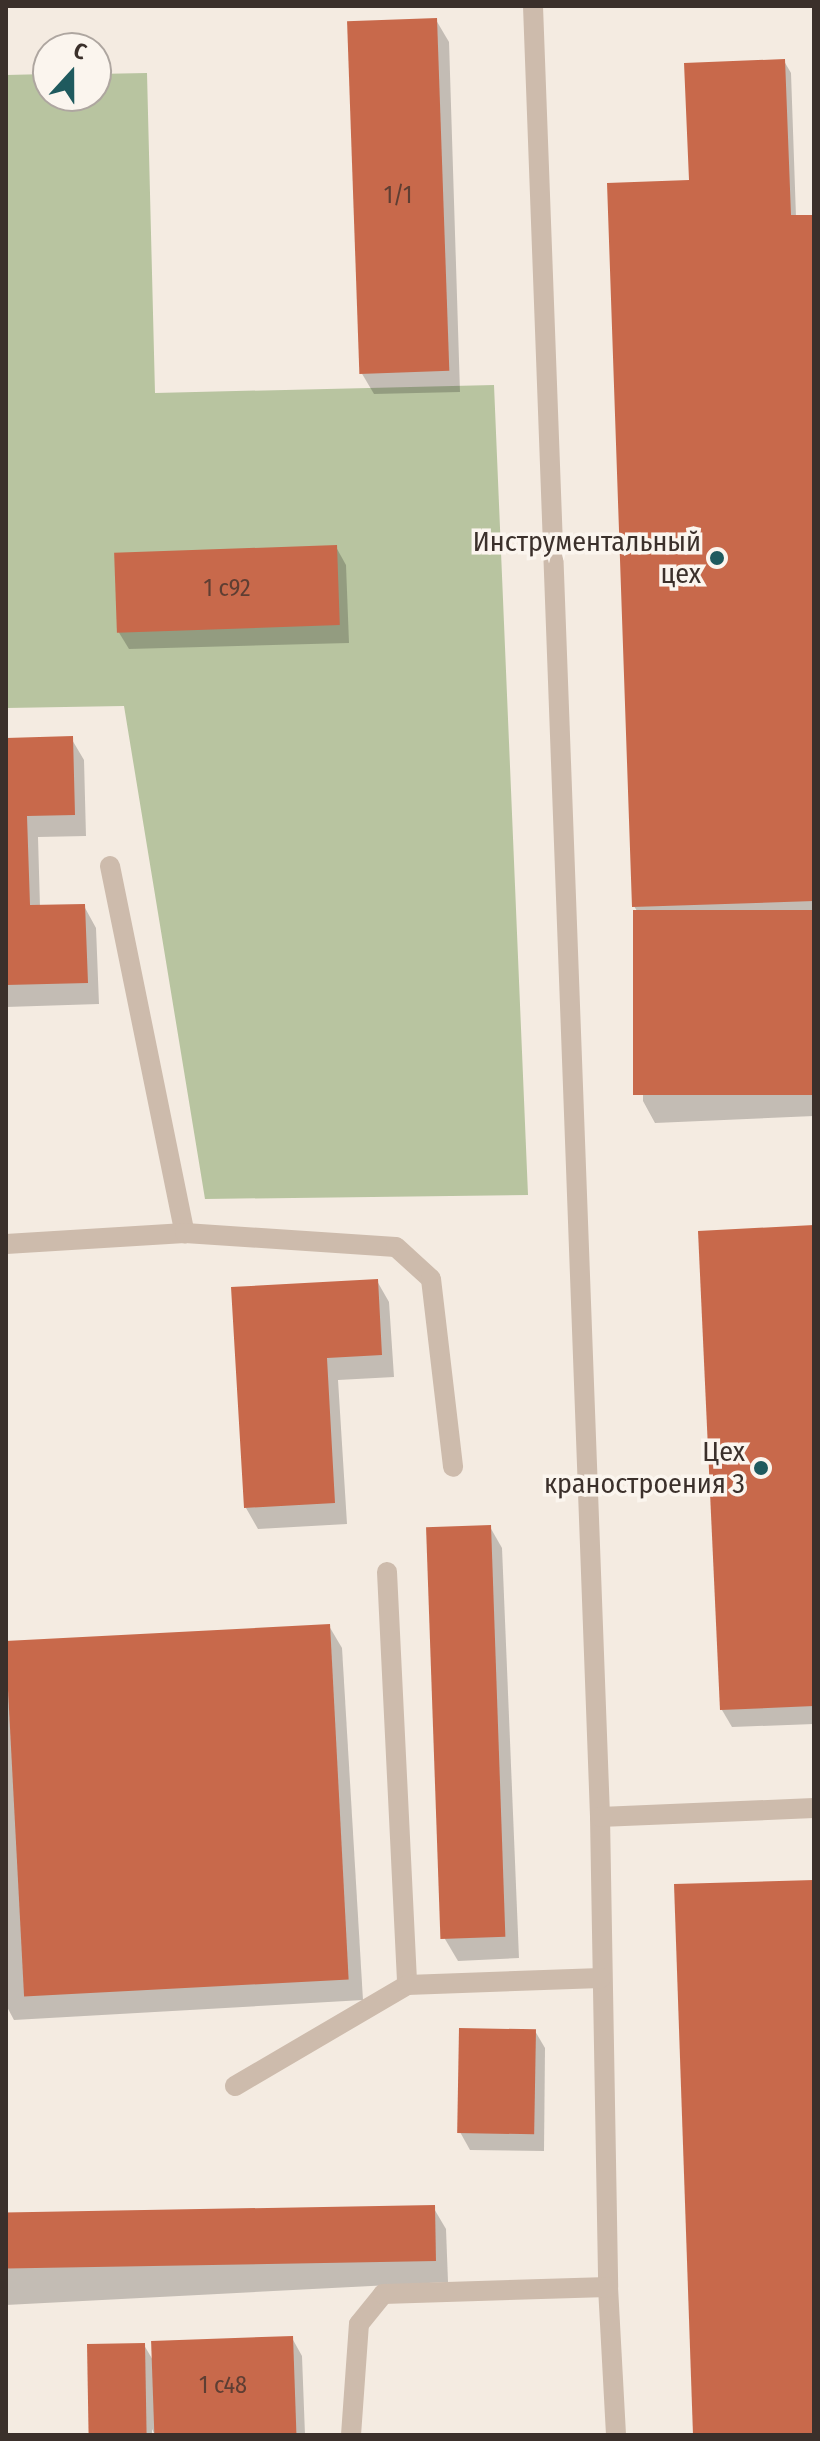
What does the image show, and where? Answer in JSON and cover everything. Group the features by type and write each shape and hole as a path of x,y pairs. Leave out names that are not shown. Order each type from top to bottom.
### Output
{"lane":[{"path":"533,6 600,1817 608,2287 616,2435"},
{"path":"110,866 185,1233"},
{"path":"6,1244 185,1233 396,1247 431,1279 453,1467"},
{"path":"387,1572 407,1985"},
{"path":"600,1817 814,1808"},
{"path":"235,2086 407,1985 601,1978"},
{"path":"351,2435 359,2324 383,2294 608,2287"}],"green space":[{"path":"147,73 155,393 494,385 528,1195 205,1199 124,706 6,708 6,75 32,74 32,112 112,112 112,74"}],"building":[{"path":"437,18 449,371 359,374 347,21"},
{"name":"Инструментальный цех","path":"785,59 791,215 814,215 814,901 632,907 607,183 689,180 684,63"},
{"path":"337,545 340,625 117,633 114,553"},
{"path":"73,736 75,815 27,816 30,905 85,904 88,983 6,985 6,738"},
{"path":"633,910 814,910 814,1095 633,1095"},
{"name":"Цех краностроения 3","path":"814,1225 814,1706 720,1710 698,1231"},
{"path":"378,1279 382,1355 327,1358 335,1503 244,1508 231,1287"},
{"path":"491,1525 505,1937 440,1939 426,1527"},
{"path":"330,1624 349,1980 24,1997 6,1641"},
{"path":"814,1880 814,2435 693,2435 674,1884"},
{"path":"459,2028 536,2029 534,2134 457,2133"},
{"path":"435,2205 436,2261 6,2268 6,2212"},
{"path":"293,2336 296,2435 154,2435 151,2341"},
{"path":"145,2343 147,2434 89,2435 87,2344"}],"place":[{"name":"Инструментальный цех","path":"717,558"},
{"name":"Цех краностроения 3","path":"761,1468"}]}
